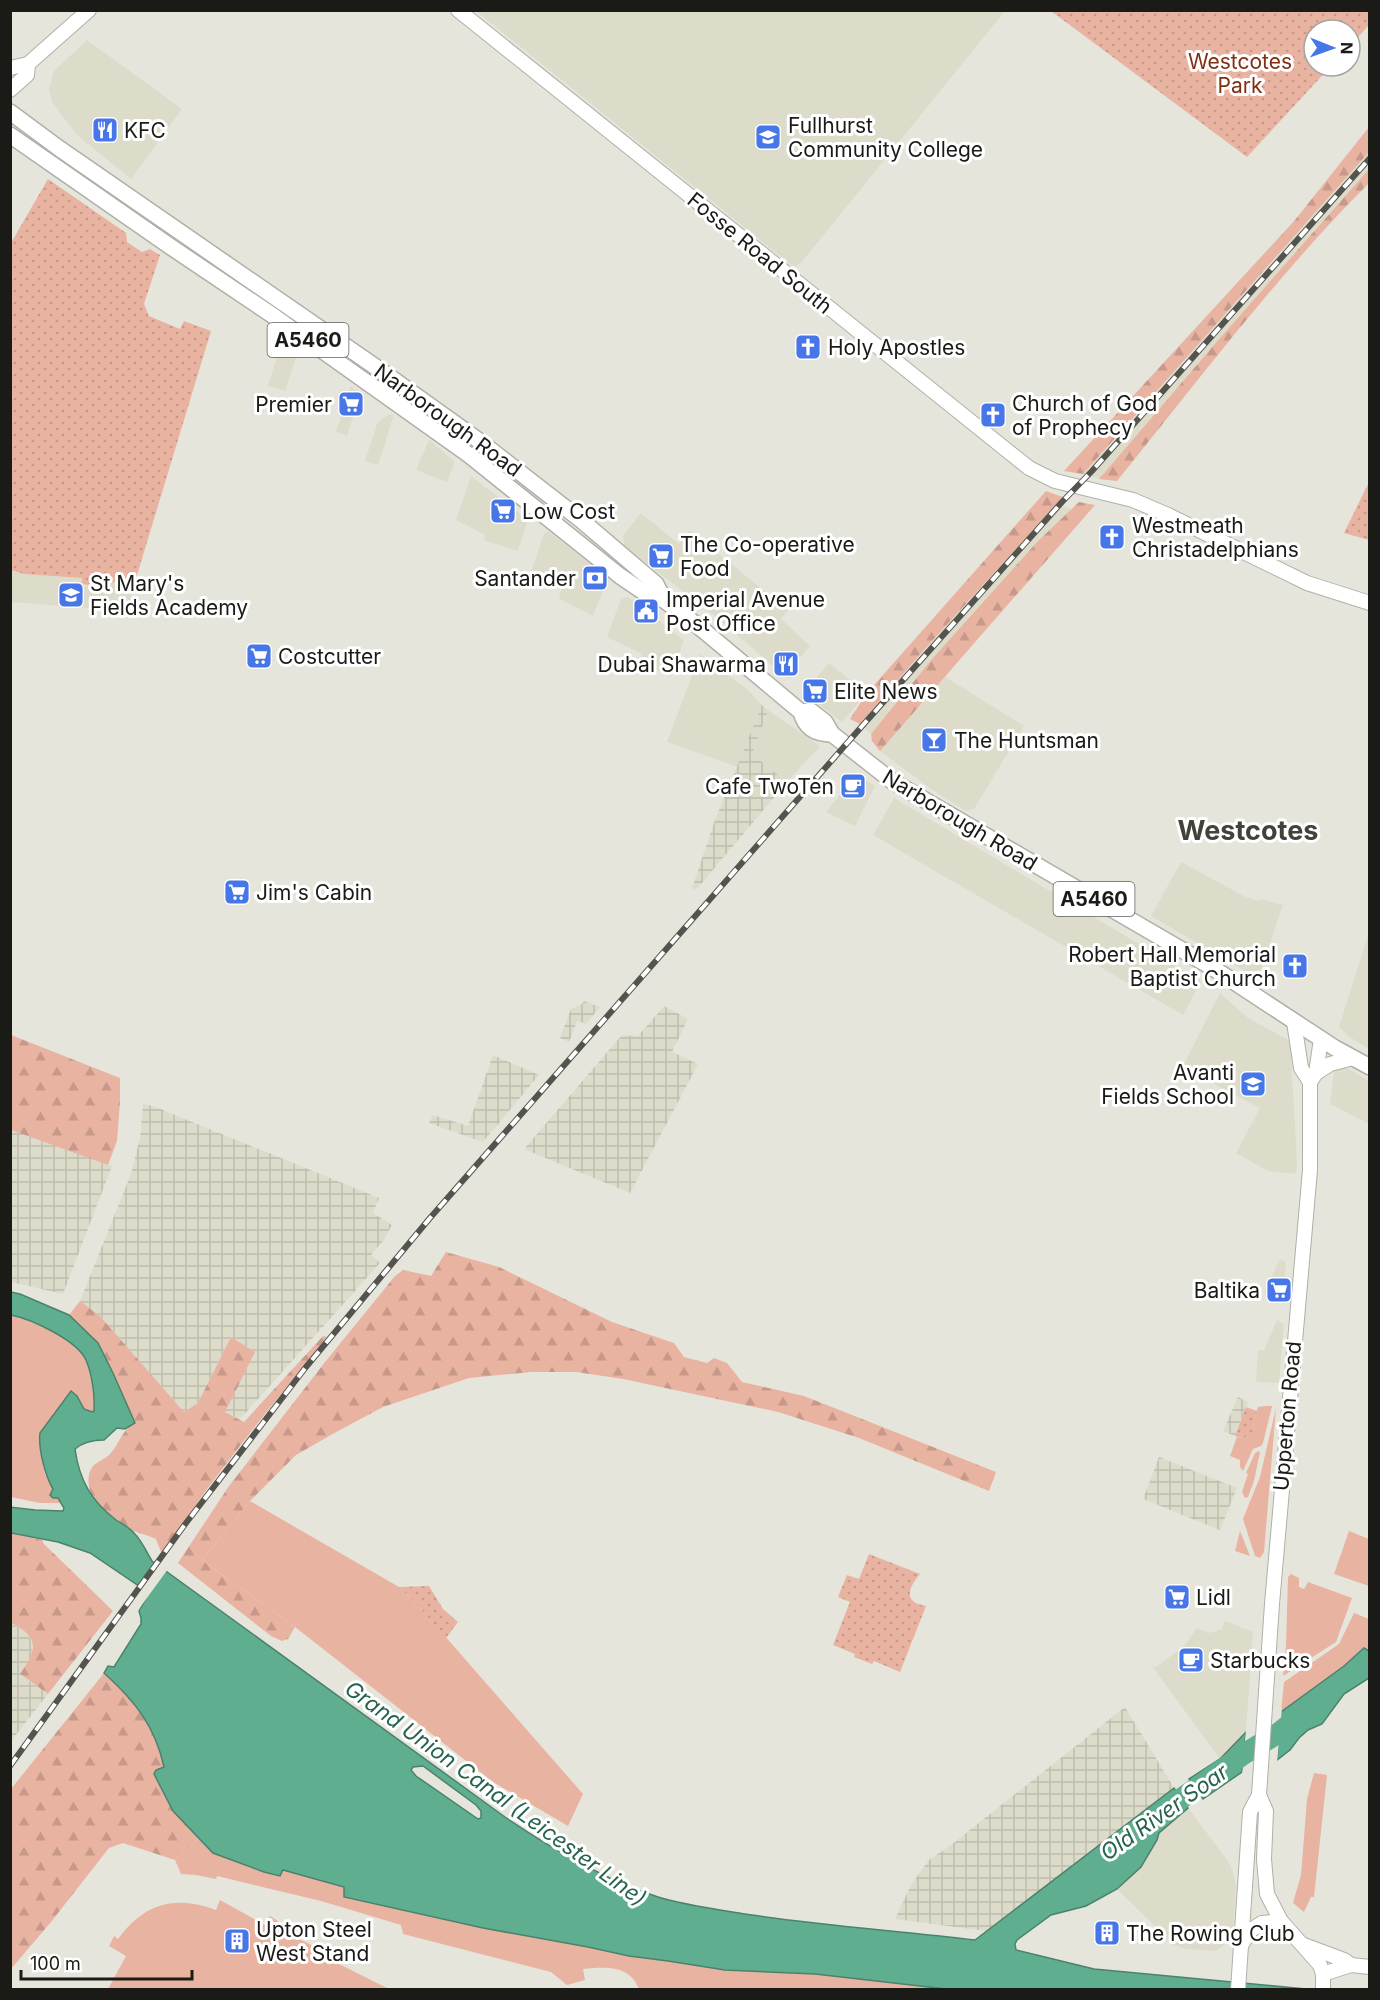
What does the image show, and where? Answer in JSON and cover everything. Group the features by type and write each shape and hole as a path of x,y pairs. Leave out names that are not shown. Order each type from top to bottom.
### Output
{"main road":[{"name":"Narborough Road","path":"10,112 478,440 641,570 656,584 663,600"},
{"name":"Narborough Road","path":"10,135 275,317 469,455 620,576 648,595 663,600 801,712 810,711 825,722 832,734 892,781 1214,968 1294,1022 1370,1067"}],"street":[{"path":"10,68 28,64 89,10"},
{"name":"Fosse Road South","path":"458,10 1029,468 1055,481 1133,500 1307,584 1370,603"},
{"path":"10,90 27,75 28,64"},
{"path":"1294,1022 1301,1068 1313,1078 1330,1064 1353,1058"},
{"name":"Upperton Road","path":"1239,1983 1250,1812 1258,1794 1294,1331 1310,1170 1313,1078 1321,1039"},
{"name":"Upperton Road","path":"1258,1794 1266,1811 1265,1881 1267,1894 1281,1921 1320,1965 1323,1983"},
{"path":"1241,1945 1251,1930 1262,1923 1281,1921"},
{"path":"1304,1945 1344,1960 1351,1965 1370,1967"},
{"path":"1323,1983 1351,1965"}],"shaded area":[{"name":"Fullhurst Community College","path":"476,11 1005,11 801,263 796,266 791,265"},
{"path":"87,40 182,109 131,179 77,135 52,102 49,90 54,71"},
{"path":"1369,152 1369,169 1099,479 1083,474"},
{"path":"290,343 299,349 285,391 268,386 280,347"},
{"path":"351,386 360,395 347,436 336,432"},
{"path":"389,414 394,415 378,465 365,461 377,424"},
{"path":"429,440 455,462 447,482 416,470"},
{"path":"471,476 528,520 518,551 484,540 485,535 456,520"},
{"path":"1056,505 1073,509 1037,542 932,659 871,734 860,724"},
{"path":"641,513 679,544 689,530 788,610 781,619 810,646 784,676 719,619 624,546 623,536"},
{"path":"548,531 608,578 593,616 559,599 562,587 530,575 544,534"},
{"name":"St Mary's Fields Academy","path":"11,570 24,574 82,578 99,589 117,581 134,585 126,613 11,602"},
{"path":"628,597 684,640 671,676 639,663 642,654 607,637 621,599"},
{"path":"700,654 748,690 762,705 738,767 667,742"},
{"path":"829,663 867,693 842,722 806,694 807,689"},
{"path":"944,676 1024,726 974,809 966,811 934,791 880,751"},
{"path":"762,705 768,710 752,754 787,782 696,890 692,888 715,820"},
{"path":"768,710 820,746 787,782 752,754"},
{"path":"857,774 875,786 855,826 826,812"},
{"path":"894,798 1201,981 1183,1015 873,835"},
{"path":"1181,862 1246,897 1283,905 1258,979 1151,916"},
{"path":"1369,932 1369,1049 1348,1036 1339,1027"},
{"name":"Avanti Fields School","path":"1220,993 1248,1018 1290,1041 1296,1174 1268,1171 1236,1153 1260,1108 1184,1068"},
{"path":"584,1001 600,1007 586,1024 577,1021 569,1042 560,1038 571,1009"},
{"path":"664,1006 688,1019 672,1052 698,1064 630,1193 524,1149 622,1035 638,1036"},
{"path":"493,1055 539,1075 483,1142 429,1123 433,1115 468,1126"},
{"path":"1342,1065 1369,1081 1369,1124 1330,1104 1334,1072 1336,1066"},
{"path":"143,1104 153,1106 379,1198 373,1213 392,1225 384,1240 371,1255 380,1263 240,1419 224,1412 255,1352 231,1337 198,1403 184,1412 100,1316 80,1301 131,1174 140,1138"},
{"path":"11,1130 112,1166 63,1294 11,1282"},
{"path":"1280,1259 1286,1262 1283,1296 1277,1299 1264,1292"},
{"path":"1277,1320 1284,1324 1279,1383 1256,1382 1258,1350 1264,1350"},
{"path":"1238,1397 1248,1402 1235,1436 1223,1431"},
{"path":"1159,1457 1237,1488 1220,1530 1143,1499"},
{"path":"1225,1621 1253,1632 1246,1732 1220,1759 1152,1666 1156,1667 1184,1646 1197,1628 1210,1633 1222,1629"},
{"path":"11,1623 28,1633 32,1643 32,1655 20,1675 48,1694 11,1741"},
{"path":"1125,1707 1174,1788 986,1931 895,1919 911,1885 929,1860"},
{"path":"1188,1808 1228,1861 1236,1886 1233,1933 1230,1941 1216,1951 1186,1949 1174,1945 1117,1889 1141,1867 1159,1833"}],"green space":[{"name":"Westcotes Park","path":"1369,10 1369,25 1362,33 1362,18 1302,18 1302,78 1320,78 1247,157 1051,11"},
{"path":"1369,127 1369,152 1083,474 1064,471 1295,220"},
{"path":"1369,169 1369,183 1271,291 1117,481 1099,479 1220,338"},
{"path":"48,179 126,233 127,242 142,252 150,249 160,255 144,304 149,316 180,329 184,321 211,331 134,585 117,581 99,589 82,583 82,578 24,574 11,570 11,243"},
{"path":"1369,482 1369,540 1344,533"},
{"path":"1046,491 1063,497 860,724 850,719 867,693"},
{"path":"1079,502 1095,505 880,751 872,741 871,734 932,659 1037,542"},
{"path":"11,1035 120,1078 117,1141 108,1165 11,1130"},
{"path":"446,1252 499,1267 612,1322 674,1343 684,1357 707,1363 714,1358 727,1363 742,1382 804,1396 996,1472 989,1491 859,1438 778,1412 623,1379 576,1372 531,1372 469,1378 383,1407 296,1455 250,1501 202,1560 295,1627 288,1639 282,1641 271,1636 178,1563 229,1486 395,1276 403,1270 431,1276"},
{"path":"80,1301 100,1316 184,1412 198,1403 231,1337 255,1352 225,1412 244,1422 323,1336 327,1337 253,1429 161,1552 156,1539 125,1527 108,1514 94,1498 90,1488 88,1479 91,1469 109,1455 126,1430 135,1423 98,1343 69,1315"},
{"path":"11,1315 30,1321 64,1338 81,1353 90,1372 94,1411 84,1409 77,1396 71,1392 39,1440 45,1474 53,1489 50,1496 58,1498 62,1503 40,1503 11,1497"},
{"path":"1272,1406 1263,1443 1253,1449 1243,1471 1240,1467 1240,1460 1230,1456 1237,1437 1249,1436 1254,1429 1253,1423 1258,1407"},
{"path":"1246,1407 1257,1411 1253,1423 1254,1429 1249,1436 1242,1438 1235,1436"},
{"path":"1276,1408 1264,1552 1260,1558 1255,1556 1243,1519 1260,1477"},
{"path":"1259,1451 1254,1481 1248,1497 1245,1498 1242,1492 1248,1474 1246,1473 1255,1453"},
{"path":"250,1501 399,1587 416,1603 583,1794 568,1826 493,1782 295,1627 202,1560"},
{"path":"1240,1531 1250,1556 1235,1551"},
{"path":"1349,1531 1369,1539 1369,1586 1334,1574"},
{"path":"10,1532 42,1540 113,1611 48,1694 20,1674 30,1658 33,1645 27,1634 11,1623"},
{"path":"869,1554 920,1574 910,1593 913,1601 926,1606 900,1672 874,1661 872,1664 854,1657 855,1654 833,1645 850,1602 838,1597 847,1575 859,1579"},
{"path":"1291,1574 1299,1578 1299,1587 1304,1589 1308,1582 1352,1598 1336,1642 1283,1676 1288,1577"},
{"path":"429,1586 443,1609 458,1622 446,1638 399,1587"},
{"path":"1354,1613 1369,1619 1369,1651 1363,1648 1344,1666 1281,1712 1284,1682 1339,1644"},
{"path":"104,1673 134,1704 149,1727 164,1768 156,1770 154,1775 173,1811 200,1838 175,1860 123,1843 109,1848 11,1969 11,1789"},
{"path":"1314,1773 1327,1775 1314,1897 1311,1897 1304,1912 1293,1903 1301,1875 1307,1799"},
{"path":"200,1838 213,1853 264,1872 282,1870 345,1887 344,1897 483,1928 629,1956 725,1970 815,1974 955,1989 639,1989 629,1975 607,1968 583,1969 585,1980 567,1985 551,1972 403,1934 401,1925 321,1901 217,1876 216,1879 181,1874 175,1860"},
{"name":"Upton Steel West Stand","path":"220,1900 265,1925 270,1916 278,1921 274,1926 333,1956 331,1960 389,1989 108,1989 126,1956 109,1946 114,1936 118,1939 139,1917 161,1905 187,1903 216,1910"}],"water":[{"path":"11,1292 69,1315 98,1343 135,1423 125,1429 117,1428 104,1440 88,1442 78,1447 75,1449 77,1460 83,1480 93,1497 107,1513 134,1533 152,1561 505,1817 578,1862 638,1890 693,1905 780,1919 975,1940 1174,1788 1188,1808 1159,1833 1141,1867 1117,1889 1086,1906 1051,1915 1017,1940 1016,1950 1094,1969 1306,1989 955,1990 815,1974 725,1970 629,1956 483,1928 344,1897 344,1887 283,1870 280,1876 264,1872 213,1853 173,1811 154,1774 156,1770 164,1767 149,1727 134,1704 104,1673 108,1666 114,1667 141,1624 139,1611 149,1593 90,1553 58,1542 11,1533 10,1507 63,1511 64,1508 58,1498 50,1495 53,1489 43,1461 40,1433 71,1391 77,1396 84,1409 92,1412 94,1405 90,1372 81,1352 53,1332 11,1315","holes":["423,1766 481,1811 481,1818 478,1819 416,1776 411,1770 413,1767"]},
{"path":"1364,1648 1369,1651 1369,1678 1344,1694 1322,1724 1308,1730 1290,1750 1277,1760 1281,1712 1344,1666"},
{"path":"1246,1732 1242,1772 1203,1799 1189,1779 1220,1759"}],"pier":[{"path":"156,1560 168,1569 136,1613 146,1594 136,1588"},
{"path":"1282,1708 1277,1763 1274,1760 1278,1711"},
{"path":"1246,1729 1249,1732 1245,1772 1242,1776"}],"waterway":[{"name":"Old River Soar","path":"1158,1815 1244,1754 1280,1732 1302,1714"}],"railway":[{"path":"10,1766 186,1523 306,1367 430,1218 863,725 1370,158"}],"place":[{"name":"KFC","path":"105,130"},
{"name":"Fullhurst Community College","path":"768,137"},
{"name":"Holy Apostles","path":"808,347"},
{"name":"Premier","path":"351,404"},
{"name":"Church of God of Prophecy","path":"993,415"},
{"name":"Low Cost","path":"503,511"},
{"name":"Westmeath Christadelphians","path":"1112,537"},
{"name":"The Co-operative Food","path":"661,556"},
{"name":"Santander","path":"595,578"},
{"name":"St Mary's Fields Academy","path":"71,595"},
{"name":"Imperial Avenue Post Office","path":"646,611"},
{"name":"Costcutter","path":"259,656"},
{"name":"Dubai Shawarma","path":"786,664"},
{"name":"Elite News","path":"815,691"},
{"name":"The Huntsman","path":"934,740"},
{"name":"Cafe TwoTen","path":"853,786"},
{"name":"Jim's Cabin","path":"237,892"},
{"name":"Robert Hall Memorial Baptist Church","path":"1295,966"},
{"name":"Avanti Fields School","path":"1253,1084"},
{"name":"Baltika","path":"1279,1290"},
{"name":"Lidl","path":"1177,1597"},
{"name":"Starbucks","path":"1191,1660"},
{"name":"The Rowing Club","path":"1107,1933"},
{"name":"Upton Steel West Stand","path":"237,1941"}],"district":[{"name":"Westcotes","path":"1248,830"}],"water label":[{"name":"Grand Union Canal (Leicester Line)","path":"496,1793"}]}
